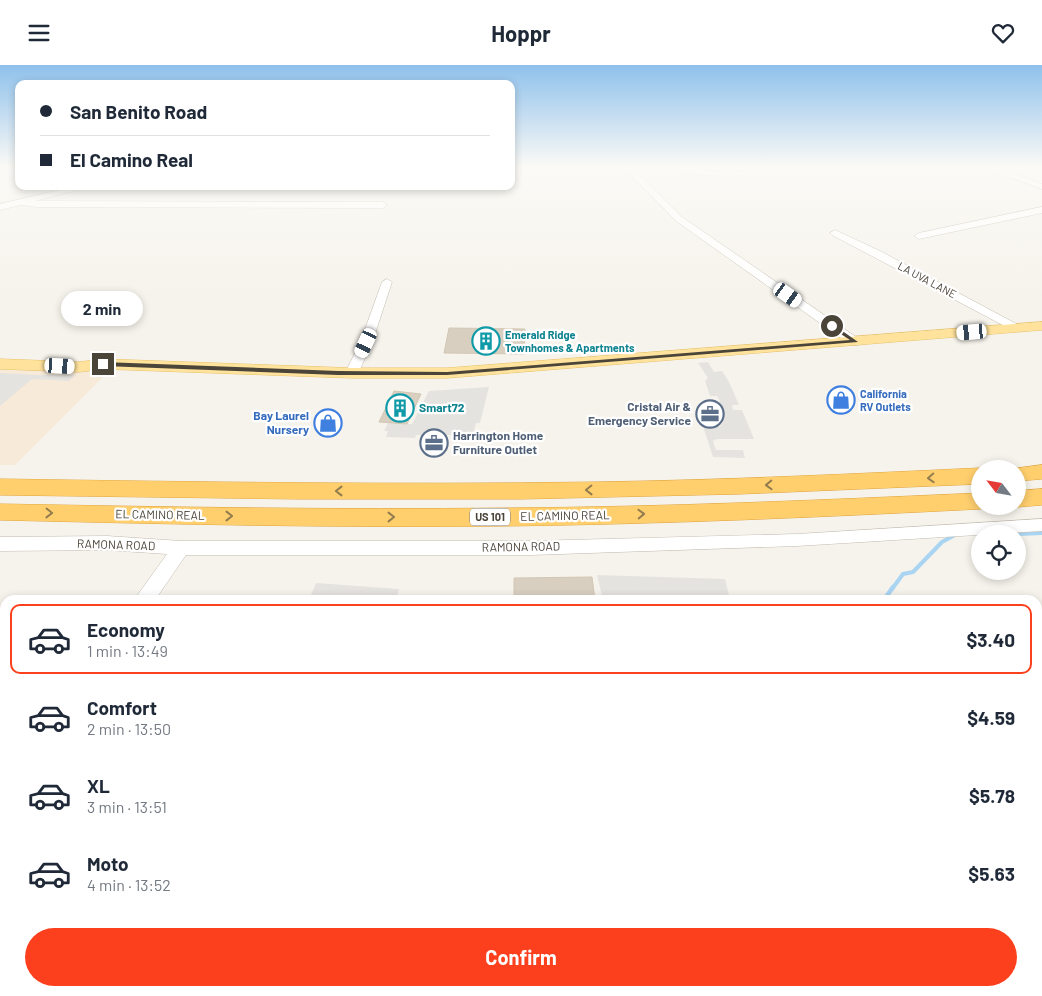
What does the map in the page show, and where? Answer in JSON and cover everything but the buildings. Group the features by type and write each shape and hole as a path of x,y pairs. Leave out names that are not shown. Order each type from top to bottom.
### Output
{"highway":[{"path":"1026,473 1042,472"},
{"name":"EL CAMINO REAL","path":"0,487 414,491 587,490 717,487 971,476"},
{"path":"1026,498 1042,497"},
{"name":"EL CAMINO REAL","path":"0,512 225,516 505,517 733,512 971,501"}],"main road":[{"path":"0,364 80,367 103,364 409,374 484,372 1042,326"},
{"path":"0,355 89,359 103,364"}],"street":[{"path":"669,209 679,219 855,342"},
{"path":"919,235 1042,210"},
{"name":"LA UVA LANE","path":"835,233 1018,328"},
{"path":"352,373 366,343 387,282"},
{"name":"RAMONA ROAD","path":"0,544 107,543 181,548 531,548 797,540 1042,525"},
{"path":"148,595 181,548"}],"shaded area":[{"path":"708,362 714,372 722,371 729,382 739,405 732,405 733,410 742,410 754,439 716,439 713,441 716,450 743,450 745,458 713,457 703,426 720,427 723,422 718,420 713,405 717,405 720,401 717,396 710,396 705,381 708,378 698,363"},
{"path":"0,364 112,368 15,465 0,465"},
{"path":"0,373 75,375 69,381 32,379 0,406"},
{"path":"489,387 480,423 476,423 473,435 416,435 415,438 386,437 388,431 384,431 388,423 412,424 429,391"},
{"path":"597,575 725,579 729,595 602,595"},
{"path":"316,583 399,589 398,595 311,595"}],"waterway":[{"path":"1026,534 1042,533"},
{"path":"892,589 903,574 913,572 942,542 955,535"},
{"path":"887,595 893,587"}],"place":[{"name":"Emerald Ridge Townhomes & Apartments","path":"486,341"},
{"name":"California RV Outlets","path":"841,400"},
{"name":"Smart72","path":"400,408"},
{"name":"Cristal Air & Emergency Service","path":"710,414"},
{"name":"Bay Laurel Nursery","path":"328,423"},
{"name":"Harrington Home Furniture Outlet","path":"434,443"}],"route":[{"path":"103,364 338,373 484,372 855,342 832,326"}]}
